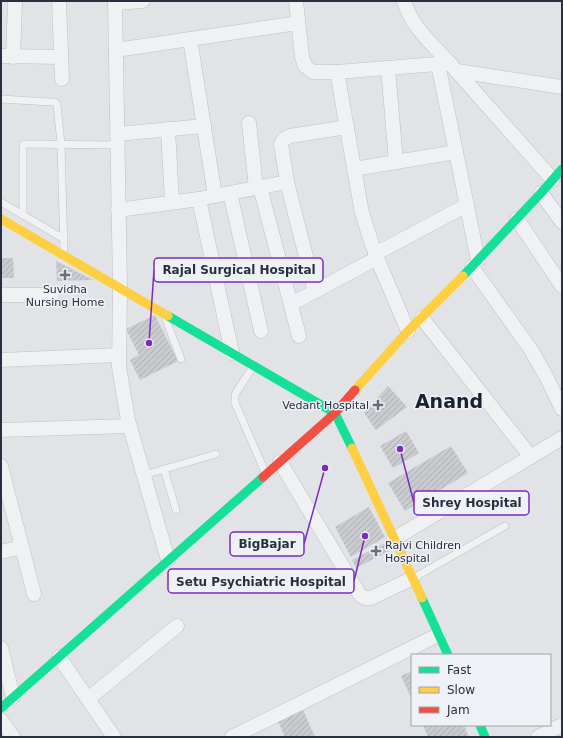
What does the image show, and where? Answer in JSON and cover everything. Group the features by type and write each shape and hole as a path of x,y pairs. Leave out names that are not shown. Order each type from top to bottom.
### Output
{"street":[{"path":"15,1 7,56 62,57"},
{"path":"59,1 62,79"},
{"path":"143,1 115,2 120,288 119,367 129,426 168,560"},
{"path":"296,1 302,57 305,66 313,72 448,66 562,87"},
{"path":"404,1 410,17 448,66 553,180"},
{"path":"116,50 298,23"},
{"path":"190,39 215,196"},
{"path":"448,66 456,152 467,205 475,264 531,350 562,409"},
{"path":"388,68 396,162"},
{"path":"338,72 362,212 376,256 408,331"},
{"path":"249,123 258,187 299,336"},
{"path":"117,139 168,129 204,126"},
{"path":"315,292 288,182 281,144 284,139 290,136 347,128"},
{"path":"168,129 172,202"},
{"path":"354,169 456,152"},
{"path":"1,708 335,413 408,331 475,264 542,193 562,169"},
{"path":"118,210 199,199 288,182"},
{"path":"230,193 261,331"},
{"path":"542,193 562,222"},
{"path":"199,199 232,353"},
{"path":"291,304 315,292 467,205"},
{"path":"1,219 335,413 448,654"},
{"path":"517,219 562,286"},
{"path":"1,294 52,295"},
{"path":"422,318 531,457"},
{"path":"1,360 119,355"},
{"path":"1,430 129,426"},
{"path":"394,539 562,438"},
{"path":"280,462 360,595 366,598 371,598 413,578"},
{"path":"1,466 34,594"},
{"path":"1,552 22,547"},
{"path":"88,699 177,626"},
{"path":"232,737 438,635"},
{"path":"1,648 13,697"},
{"path":"59,656 114,737"},
{"path":"1,720 13,737"},
{"path":"538,737 562,725"},
{"path":"480,726 485,737"}],"lane":[{"path":"1,99 54,102 57,105 61,144 64,256"},
{"path":"23,215 23,145 61,144 117,139"},
{"path":"1,202 64,239"},
{"path":"164,313 181,359"},
{"path":"254,366 239,388 236,395 236,403 266,474"},
{"path":"144,475 216,454"},
{"path":"164,469 176,510"},
{"path":"413,578 505,526"}],"building":[{"path":"1,258 13,258 14,278 1,278"},
{"path":"56,261 93,280 57,281"},
{"path":"155,315 178,361 140,380 130,360 139,355 126,329"},
{"path":"388,386 407,407 376,430 364,413"},
{"path":"406,431 419,453 393,468 380,446"},
{"path":"451,446 468,473 405,511 388,483"},
{"path":"369,507 385,537 351,557 335,527"},
{"path":"385,543 389,551 356,568 352,560"},
{"path":"411,671 411,698 401,676"},
{"path":"303,710 315,737 285,737 278,721"},
{"path":"423,726 464,726 469,737 428,737"}],"traffic: fast":[{"path":"463,276 562,169"},
{"path":"168,316 335,413 352,448"},
{"path":"1,708 263,477"},
{"path":"422,598 448,654"},
{"path":"480,726 485,737"}],"traffic: slow":[{"path":"1,219 168,316"},
{"path":"355,390 408,331 463,276"},
{"path":"352,448 422,598"}],"traffic: jam":[{"path":"263,477 335,413 355,390"}],"place":[{"name":"Suvidha Nursing Home","path":"65,275"},
{"name":"Rajal Surgical Hospital","path":"149,343"},
{"name":"Vedant Hospital","path":"378,405"},
{"name":"Shrey Hospital","path":"400,449"},
{"name":"BigBajar","path":"325,468"},
{"name":"Setu Psychiatric Hospital","path":"365,536"},
{"name":"Rajvi Children Hospital","path":"376,551"}],"district":[{"name":"Anand","path":"449,401"}]}
